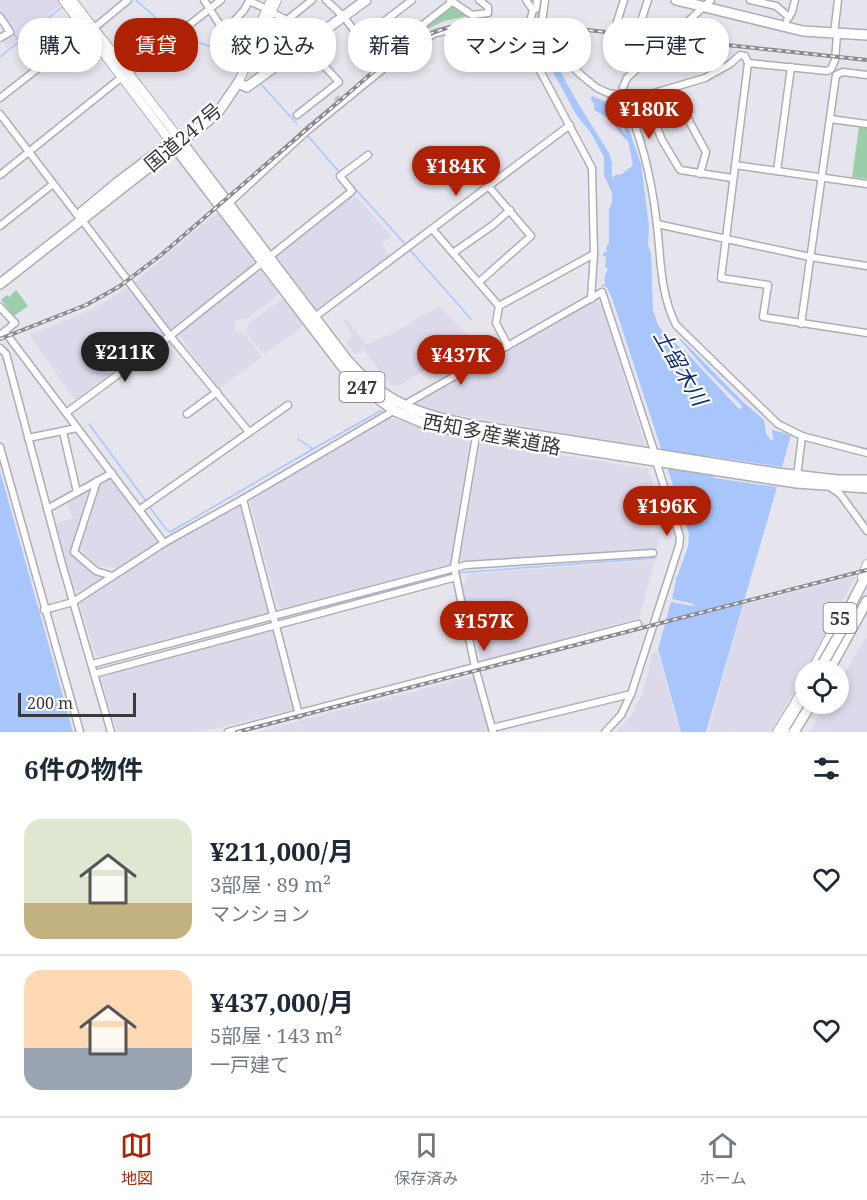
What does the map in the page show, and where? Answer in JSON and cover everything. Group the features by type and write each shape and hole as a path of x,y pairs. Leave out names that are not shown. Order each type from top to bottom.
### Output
{"highway":[{"path":"336,23 366,0"},
{"path":"676,0 707,4 787,22 803,31 835,35 867,35"},
{"path":"235,83 247,87 268,72"},
{"name":"国道247号","path":"0,284 176,142 219,111 235,83"},
{"name":"西知多産業道路","path":"176,142 229,203 266,259"},
{"name":"西知多産業道路","path":"176,142 312,320 362,378 399,408 476,430 713,467 862,487"},
{"name":"国道247号","path":"0,277 80,218"},
{"name":"西知多産業道路","path":"797,479 867,480"},
{"path":"826,660 867,578"},
{"path":"834,660 839,644 867,591"},
{"path":"828,660 867,601"},
{"path":"783,732 795,712"},
{"path":"789,732 800,714"},
{"path":"794,732 805,714"}],"main road":[{"path":"63,0 79,18"},
{"path":"72,0 82,18"},
{"path":"269,11 271,0"},
{"path":"235,83 269,11 277,0"},
{"path":"102,46 176,142"},
{"name":"55","path":"817,660 867,564"},
{"name":"55","path":"839,644 848,614 867,578"},
{"path":"777,732 795,702"},
{"path":"800,732 807,714"}],"street":[{"path":"102,20 128,0"},
{"path":"204,0 216,18"},
{"path":"0,175 221,0"},
{"path":"236,18 250,1 287,20 312,0"},
{"path":"326,0 348,22"},
{"path":"412,0 386,20 402,41 451,1 472,15 488,13 488,7 478,0"},
{"path":"526,0 532,10"},
{"path":"530,18 532,10 536,9 537,0"},
{"path":"545,0 542,24 544,39 581,75 597,88 608,93 634,98 644,96 711,75 730,64 740,54 745,56 748,63 724,239 721,278 768,285 763,318 867,333"},
{"path":"618,18 624,0"},
{"path":"642,18 648,0"},
{"path":"750,0 776,6 787,22 795,0"},
{"path":"748,63 831,69 835,60 838,0"},
{"path":"707,4 627,78 623,87 623,96 645,156 657,224 663,291 668,308 676,325 778,424 802,436 867,453"},
{"path":"0,17 10,32 0,38"},
{"path":"229,203 307,131 409,48 444,31"},
{"path":"777,171 791,67"},
{"path":"0,98 34,72"},
{"path":"297,115 339,82 330,72"},
{"path":"541,72 592,168 594,254 591,299"},
{"path":"801,324 836,75 843,72 867,75"},
{"path":"671,88 706,152 700,174"},
{"path":"331,90 336,97"},
{"path":"644,96 662,140 680,170 732,178"},
{"path":"0,114 170,336 249,432"},
{"path":"830,119 867,124"},
{"path":"312,320 570,125"},
{"path":"66,413 170,336 352,190 340,176 368,155"},
{"path":"735,165 867,184"},
{"path":"0,226 53,184"},
{"path":"479,282 531,236 489,187"},
{"path":"453,253 510,210"},
{"path":"657,224 810,257 867,266"},
{"path":"433,230 499,306 496,323 508,346"},
{"path":"499,306 594,254"},
{"path":"44,610 73,602 164,543 602,292 657,458 680,537 631,694 621,715 605,732"},
{"path":"0,307 15,323 2,333 66,413 164,543"},
{"path":"0,348 6,354 47,509 111,732"},
{"path":"187,414 217,392"},
{"path":"139,510 288,405"},
{"path":"28,438 77,428"},
{"path":"476,430 454,567 492,730 631,694"},
{"path":"63,432 77,492"},
{"path":"802,436 797,479 834,488 864,522 867,531"},
{"path":"0,447 80,732"},
{"path":"47,509 112,473"},
{"path":"97,481 74,552 96,571 112,576"},
{"path":"847,502 848,492 862,487"},
{"path":"243,499 299,715"},
{"path":"92,664 454,567 653,553"},
{"path":"94,674 456,578"},
{"path":"228,732 638,624"}],"shaded area":[{"path":"0,0 58,0 62,4 44,18 18,18 18,39 7,48 1,39 13,31 0,8"},
{"path":"353,193 391,236 381,245 391,257 317,313 275,257"},
{"path":"219,212 256,261 255,264 170,328 135,282"},
{"path":"260,267 281,292 247,319 238,319 235,322 235,330 244,333 262,357 218,390 177,332"},
{"path":"133,283 168,331 75,400 30,335 87,312 111,299"},
{"path":"285,297 305,324 264,355 246,332 248,324"},
{"path":"596,300 601,303 646,448 452,414 415,404"},
{"path":"439,306 468,335 459,353 454,356 439,337 417,349 430,367 397,387 390,384 363,349 355,354 346,341 353,336 343,321 346,319 366,344 388,336"},
{"path":"387,418 466,438 469,443 453,562 449,567 283,610 277,606 250,501 253,494"},
{"path":"482,442 648,469 665,519 656,550 466,564 460,558"},
{"path":"110,475 158,541 119,569 97,565 78,546 102,479"},
{"path":"94,483 72,552 107,576 82,591 78,591 74,589 56,523 73,518 65,501"},
{"path":"243,501 270,613 100,657 95,654 79,602 81,597 167,543"},
{"path":"655,560 639,618 485,660 480,658 462,587 469,574"},
{"path":"856,576 811,660 795,660 795,690 770,732 708,732 743,605"},
{"path":"273,627 278,630 295,709 201,732 117,732 100,676 104,669"},
{"path":"865,638 867,639 867,732 810,732 820,714 849,714 849,666"},
{"path":"653,652 658,653 680,732 616,732 632,715 644,689"},
{"path":"477,675 491,732 257,732"}],"green space":[{"path":"451,5 467,16 444,18 444,21 432,27 432,20"},
{"path":"859,127 867,128 867,179 852,177"},
{"path":"16,290 28,306 14,316 1,300 7,295 9,297"}],"water":[{"path":"553,72 561,72 609,153 612,163 612,179 633,165 628,141 611,120 594,110 594,104 590,98 593,96 606,102 608,110 614,109 621,129 626,135 619,106 614,100 619,101 641,164 649,226 648,245 651,253 653,310 658,325 665,335 686,352 740,410 742,406 679,339 764,420 766,434 771,440 773,440 772,430 791,435 782,467 709,456 708,459 714,478 777,487 706,732 681,732 658,649 671,602 694,606 694,604 672,599 675,578 688,547 689,534 612,298 606,286 602,285 605,284 608,269 605,267 606,257 603,253 607,252 606,247 609,243 609,209 612,203 612,193 604,175 604,157 591,133 577,116"},
{"path":"0,471 73,732 0,732"}],"waterway":[{"path":"136,0 156,18"},
{"name":"土留木川","path":"540,18 541,0"},
{"path":"0,57 62,7"},
{"path":"0,11 6,20"},
{"path":"13,32 18,40"},
{"path":"198,42 210,47"},
{"path":"260,83 297,124"},
{"path":"307,135 340,173"},
{"path":"348,181 407,246"},
{"path":"410,250 471,319"},
{"path":"298,439 313,449 382,410"},
{"path":"89,424 146,501"},
{"path":"148,505 170,532 313,449"},
{"path":"456,573 656,558"},
{"path":"276,619 452,574"},
{"path":"203,638 271,620"}],"tunnel":[{"path":"336,97 342,104"}],"railway":[{"path":"0,339 86,305 120,286 161,255 387,60 414,42 442,30 471,23 503,21 867,60"},
{"path":"237,732 867,570"}]}
